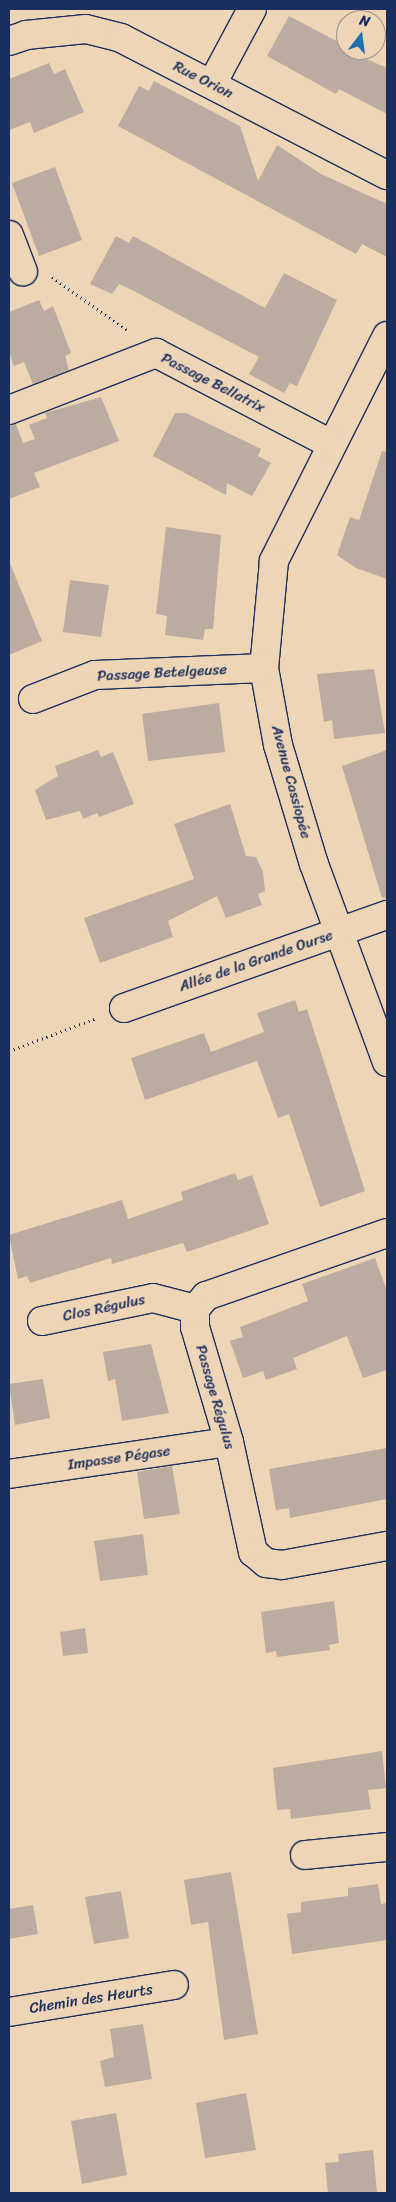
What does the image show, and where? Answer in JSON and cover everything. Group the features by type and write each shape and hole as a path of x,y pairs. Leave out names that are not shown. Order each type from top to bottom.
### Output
{"street":[{"path":"212,84 252,9"},
{"name":"Rue Orion","path":"9,41 26,35 86,29 121,38 387,175"},
{"path":"9,235 23,271"},
{"name":"Avenue Cassiopée","path":"387,336 331,444 274,561 264,668 278,745 339,932 387,1062"},
{"name":"Passage Bellatrix","path":"9,410 156,353 331,444"},
{"name":"Passage Betelgeuse","path":"33,699 95,675 264,668"},
{"name":"Allée de la Grande Ourse","path":"124,1008 387,915"},
{"path":"195,1310 206,1296 387,1233"},
{"name":"Clos Régulus","path":"42,1321 154,1298 195,1310"},
{"name":"Passage Régulus","path":"195,1310 195,1327 229,1442 253,1552 266,1562 282,1565 387,1546"},
{"name":"Impasse Pégase","path":"9,1474 229,1442"},
{"path":"305,1855 387,1847"},
{"name":"Chemin des Heurts","path":"9,2012 174,1985"}],"path":[{"path":"23,271 47,275 86,297 156,353"},
{"path":"9,1051 124,1008"}],"building":[{"path":"289,16 336,41 336,60 369,60 387,68 387,114 339,89 336,94 267,56"},
{"path":"49,63 54,74 65,69 84,112 34,133 30,122 9,130 9,79"},
{"path":"154,81 240,126 258,181 277,145 321,174 387,204 387,257 362,244 356,254 118,126 139,86 149,91"},
{"path":"55,167 82,240 39,256 12,183"},
{"path":"116,236 129,243 133,236 265,308 284,273 337,300 297,386 290,383 284,393 249,374 259,357 130,289 119,284 112,294 90,284"},
{"path":"39,300 44,311 53,306 71,353 65,356 69,370 33,384 24,362 14,366 9,352 9,312"},
{"path":"101,397 119,441 34,473 40,487 9,499 9,425 16,424 23,443 35,439 29,425 47,418 45,413"},
{"path":"175,413 186,413 261,449 258,456 271,463 252,496 227,483 226,495 153,456"},
{"path":"382,451 387,452 387,579 356,568 337,555 350,517 359,520"},
{"path":"166,527 221,535 213,629 205,629 203,640 165,635 167,616 156,614"},
{"path":"9,561 42,641 9,655"},
{"path":"70,580 109,585 101,637 63,632"},
{"path":"374,669 385,733 334,739 332,720 324,722 317,674"},
{"path":"219,703 225,752 148,761 142,714"},
{"path":"98,750 101,757 113,752 134,804 99,817 97,813 83,819 80,811 46,820 35,790 58,776 55,766"},
{"path":"387,750 387,897 382,898 342,766"},
{"path":"230,804 246,856 256,857 263,872 265,891 258,894 262,905 226,918 217,896 168,921 173,937 100,963 84,918 194,879 174,824"},
{"path":"295,1000 299,1012 307,1009 365,1191 320,1207 289,1114 278,1118 257,1061 145,1100 131,1058 204,1033 211,1052 264,1032 257,1013"},
{"path":"235,1173 238,1180 252,1175 269,1224 187,1252 183,1243 112,1264 111,1258 30,1283 27,1276 18,1279 9,1235 122,1200 128,1219 183,1200 181,1192"},
{"path":"375,1258 387,1291 387,1370 363,1378 347,1336 293,1358 297,1369 266,1380 263,1371 243,1378 230,1341 243,1337 240,1327 308,1301 302,1284"},
{"path":"151,1344 169,1413 122,1421 115,1379 108,1381 103,1352"},
{"path":"43,1379 50,1418 15,1425 9,1384"},
{"path":"387,1448 387,1499 290,1518 289,1508 276,1510 269,1469"},
{"path":"172,1466 180,1514 144,1519 137,1472"},
{"path":"143,1534 148,1575 100,1581 94,1541"},
{"path":"334,1601 339,1643 329,1645 330,1650 277,1657 276,1651 266,1653 261,1612"},
{"path":"85,1628 88,1653 63,1656 60,1632"},
{"path":"382,1751 386,1788 368,1790 371,1809 291,1819 290,1809 277,1810 273,1768"},
{"path":"231,1872 258,2034 224,2040 208,1922 191,1925 184,1880"},
{"path":"378,1884 381,1904 387,1903 387,1940 292,1954 287,1914 301,1912 301,1902 348,1896 348,1888"},
{"path":"121,1891 129,1938 94,1944 85,1897"},
{"path":"33,1905 38,1934 9,1939 9,1909"},
{"path":"143,2024 152,2079 105,2087 100,2061 114,2057 110,2029"},
{"path":"246,2093 256,2150 205,2158 196,2103"},
{"path":"116,2113 127,2175 82,2184 71,2121"},
{"path":"373,2150 377,2193 328,2193 325,2163 339,2162 338,2154"}]}
